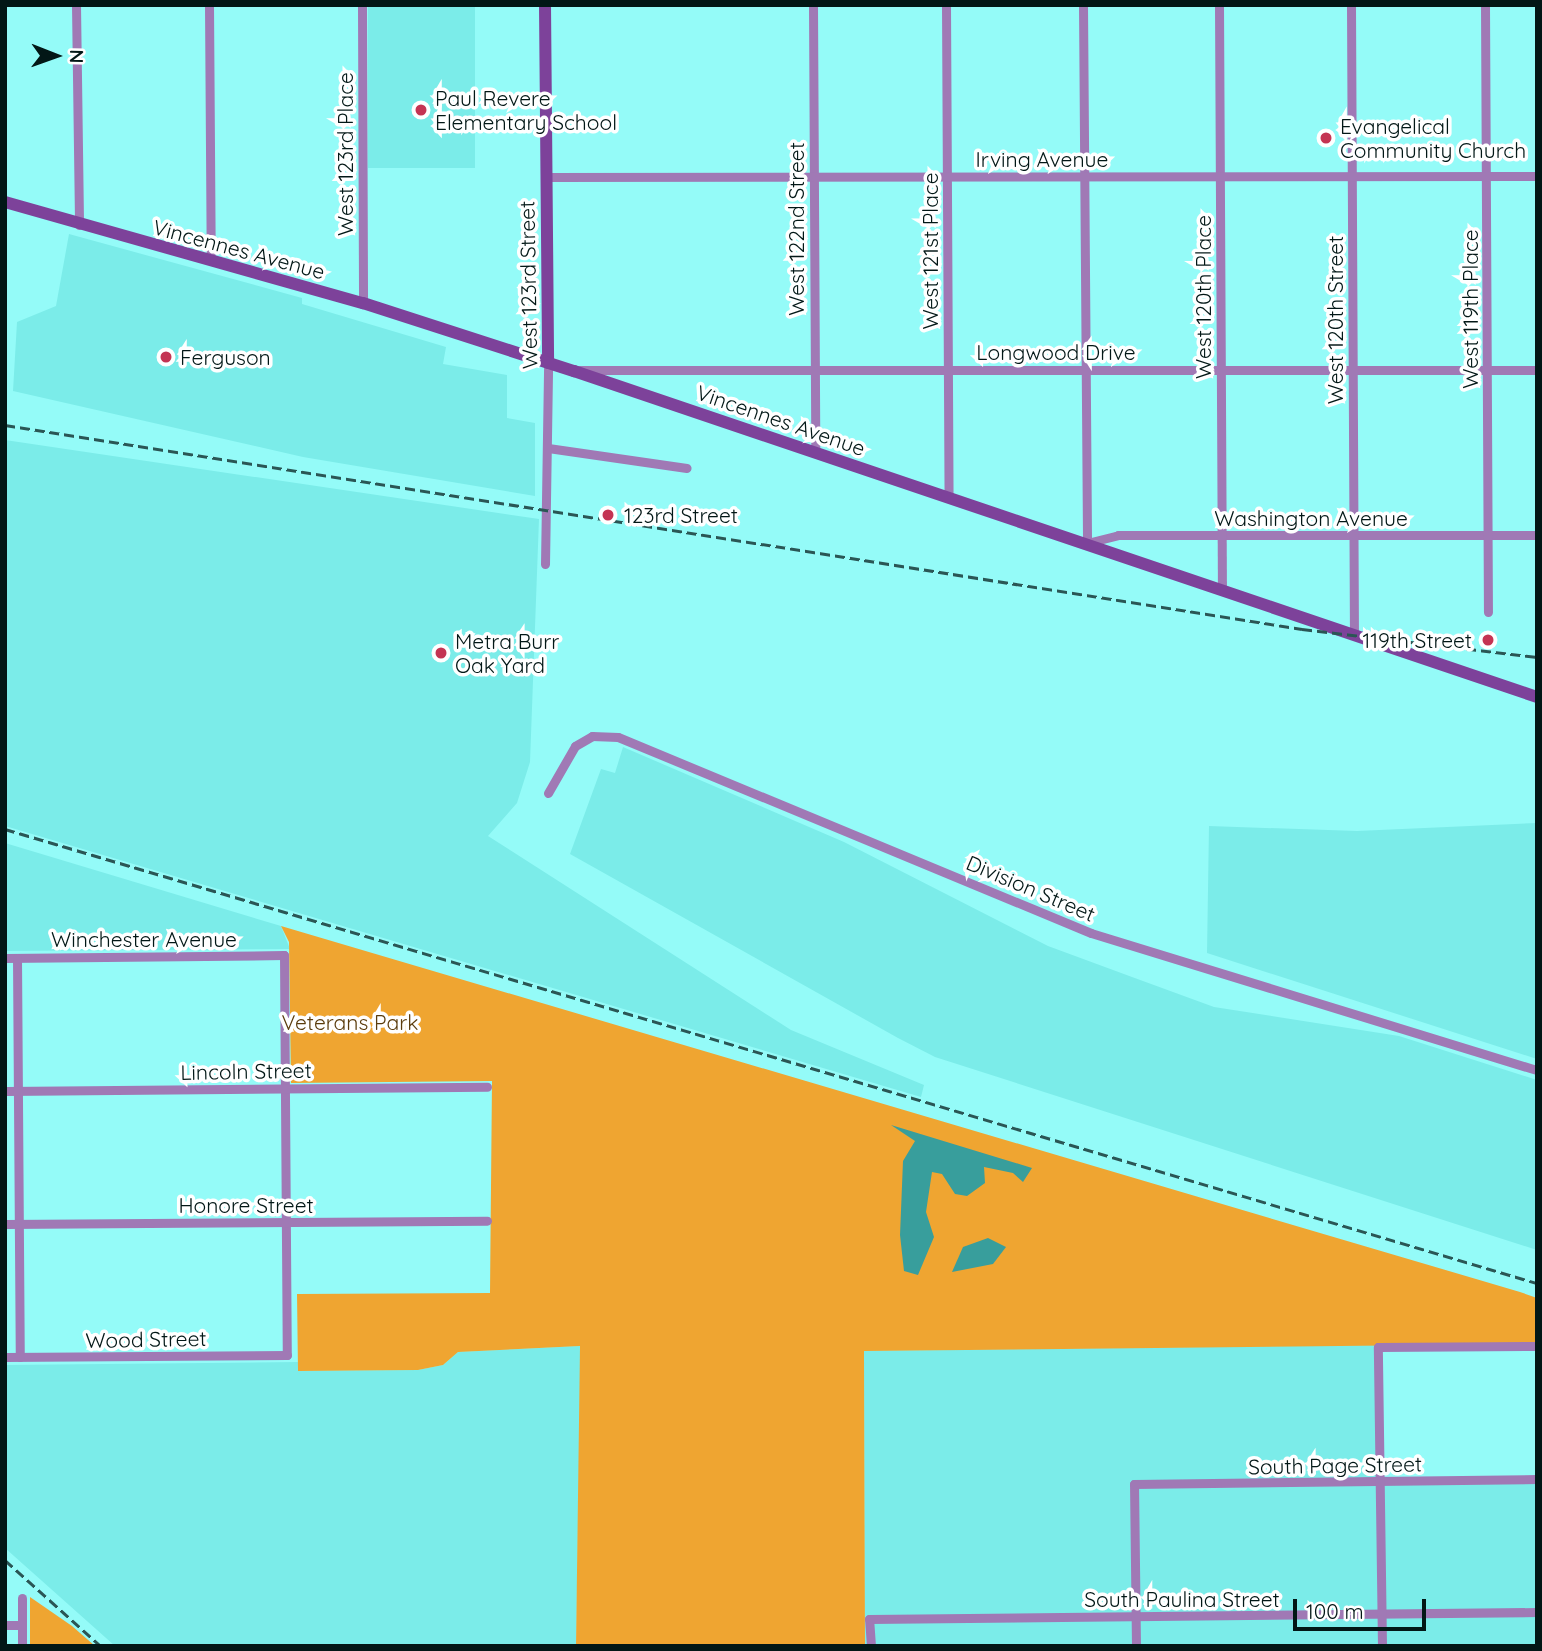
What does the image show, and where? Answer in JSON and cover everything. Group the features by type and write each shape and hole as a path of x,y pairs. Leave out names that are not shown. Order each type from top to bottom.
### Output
{"main road":[{"name":"West 123rd Street","path":"545,5 548,363"},
{"name":"Vincennes Avenue","path":"5,202 363,303 575,370 1537,697"}],"street":[{"path":"76,5 79,225"},
{"path":"209,5 211,260"},
{"name":"West 123rd Place","path":"362,5 363,303"},
{"name":"West 122nd Street","path":"813,5 814,453"},
{"name":"West 121st Place","path":"946,5 949,497"},
{"path":"1083,5 1087,543"},
{"name":"West 120th Place","path":"1219,5 1222,590"},
{"name":"West 120th Street","path":"1351,5 1353,635"},
{"name":"West 119th Place","path":"1485,5 1488,612"},
{"name":"Irving Avenue","path":"547,177 1537,176"},
{"name":"West 123rd Street","path":"545,564 548,363"},
{"name":"Longwood Drive","path":"575,370 1537,370"},
{"path":"548,448 687,468"},
{"name":"Washington Avenue","path":"1087,543 1118,535 1537,535"},
{"name":"Division Street","path":"548,793 575,746 592,736 618,737 1091,933 1537,1070"},
{"name":"Winchester Avenue","path":"5,958 284,955 285,1088"},
{"path":"17,958 20,1357"},
{"name":"Lincoln Street","path":"5,1091 487,1087"},
{"path":"285,1088 286,1222"},
{"name":"Honore Street","path":"5,1224 487,1221"},
{"name":"Wood Street","path":"5,1357 287,1355 286,1222"},
{"path":"1382,1646 1378,1347 1537,1346"},
{"name":"South Page Street","path":"1135,1617 1135,1485 1537,1479"},
{"path":"22,1598 22,1646"},
{"name":"South Paulina Street","path":"871,1646 869,1619 1537,1612"},
{"path":"1135,1617 1136,1646"},
{"path":"5,1625 21,1625"}],"shaded area":[{"name":"Paul Revere Elementary School","path":"368,5 475,5 475,168 368,168"},
{"path":"69,234 302,298 302,304 446,347 443,364 507,375 507,418 535,423 535,496 303,457 13,391 17,322 56,306"},
{"path":"5,440 539,519 530,762 517,803 488,836 791,1030 924,1085 921,1097 5,826"},
{"path":"623,747 844,842 1048,946 1214,1007 1399,1036 1537,1080 1537,1250 935,1057 898,1038 570,854 601,769 615,773"},
{"path":"1537,823 1537,1059 1207,953 1209,826 1357,831"},
{"path":"5,843 281,926 290,949 5,951"},
{"path":"891,1125 1032,1168 1023,1182 1013,1173 984,1167 985,1183 967,1196 955,1194 942,1174 932,1172 926,1212 934,1237 918,1275 904,1271 900,1235 903,1161 915,1141"},
{"path":"988,1238 1006,1247 993,1264 952,1272 963,1247"},
{"path":"1377,1345 1378,1484 1537,1482 1537,1646 865,1646 864,1351"},
{"path":"581,1346 576,1646 115,1646 5,1548 5,1365 298,1362 298,1371 418,1370 443,1365 458,1352"}],"green space":[{"name":"Veterans Park","path":"281,926 1520,1292 1537,1298 1537,1344 864,1351 865,1646 576,1646 580,1346 458,1352 443,1365 418,1370 298,1371 297,1294 490,1293 492,1081 291,1083 289,942"},
{"path":"30,1597 72,1626 95,1646 30,1646"}],"railway":[{"path":"5,425 1302,629 1537,657"},
{"path":"5,829 1537,1283"},
{"path":"5,1560 101,1646"}],"place":[{"name":"Paul Revere Elementary School","path":"421,110"},
{"name":"Evangelical Community Church","path":"1326,138"},
{"name":"Ferguson","path":"166,357"},
{"name":"123rd Street","path":"608,515"},
{"name":"119th Street","path":"1488,640"},
{"name":"Metra Burr Oak Yard","path":"441,653"}]}
